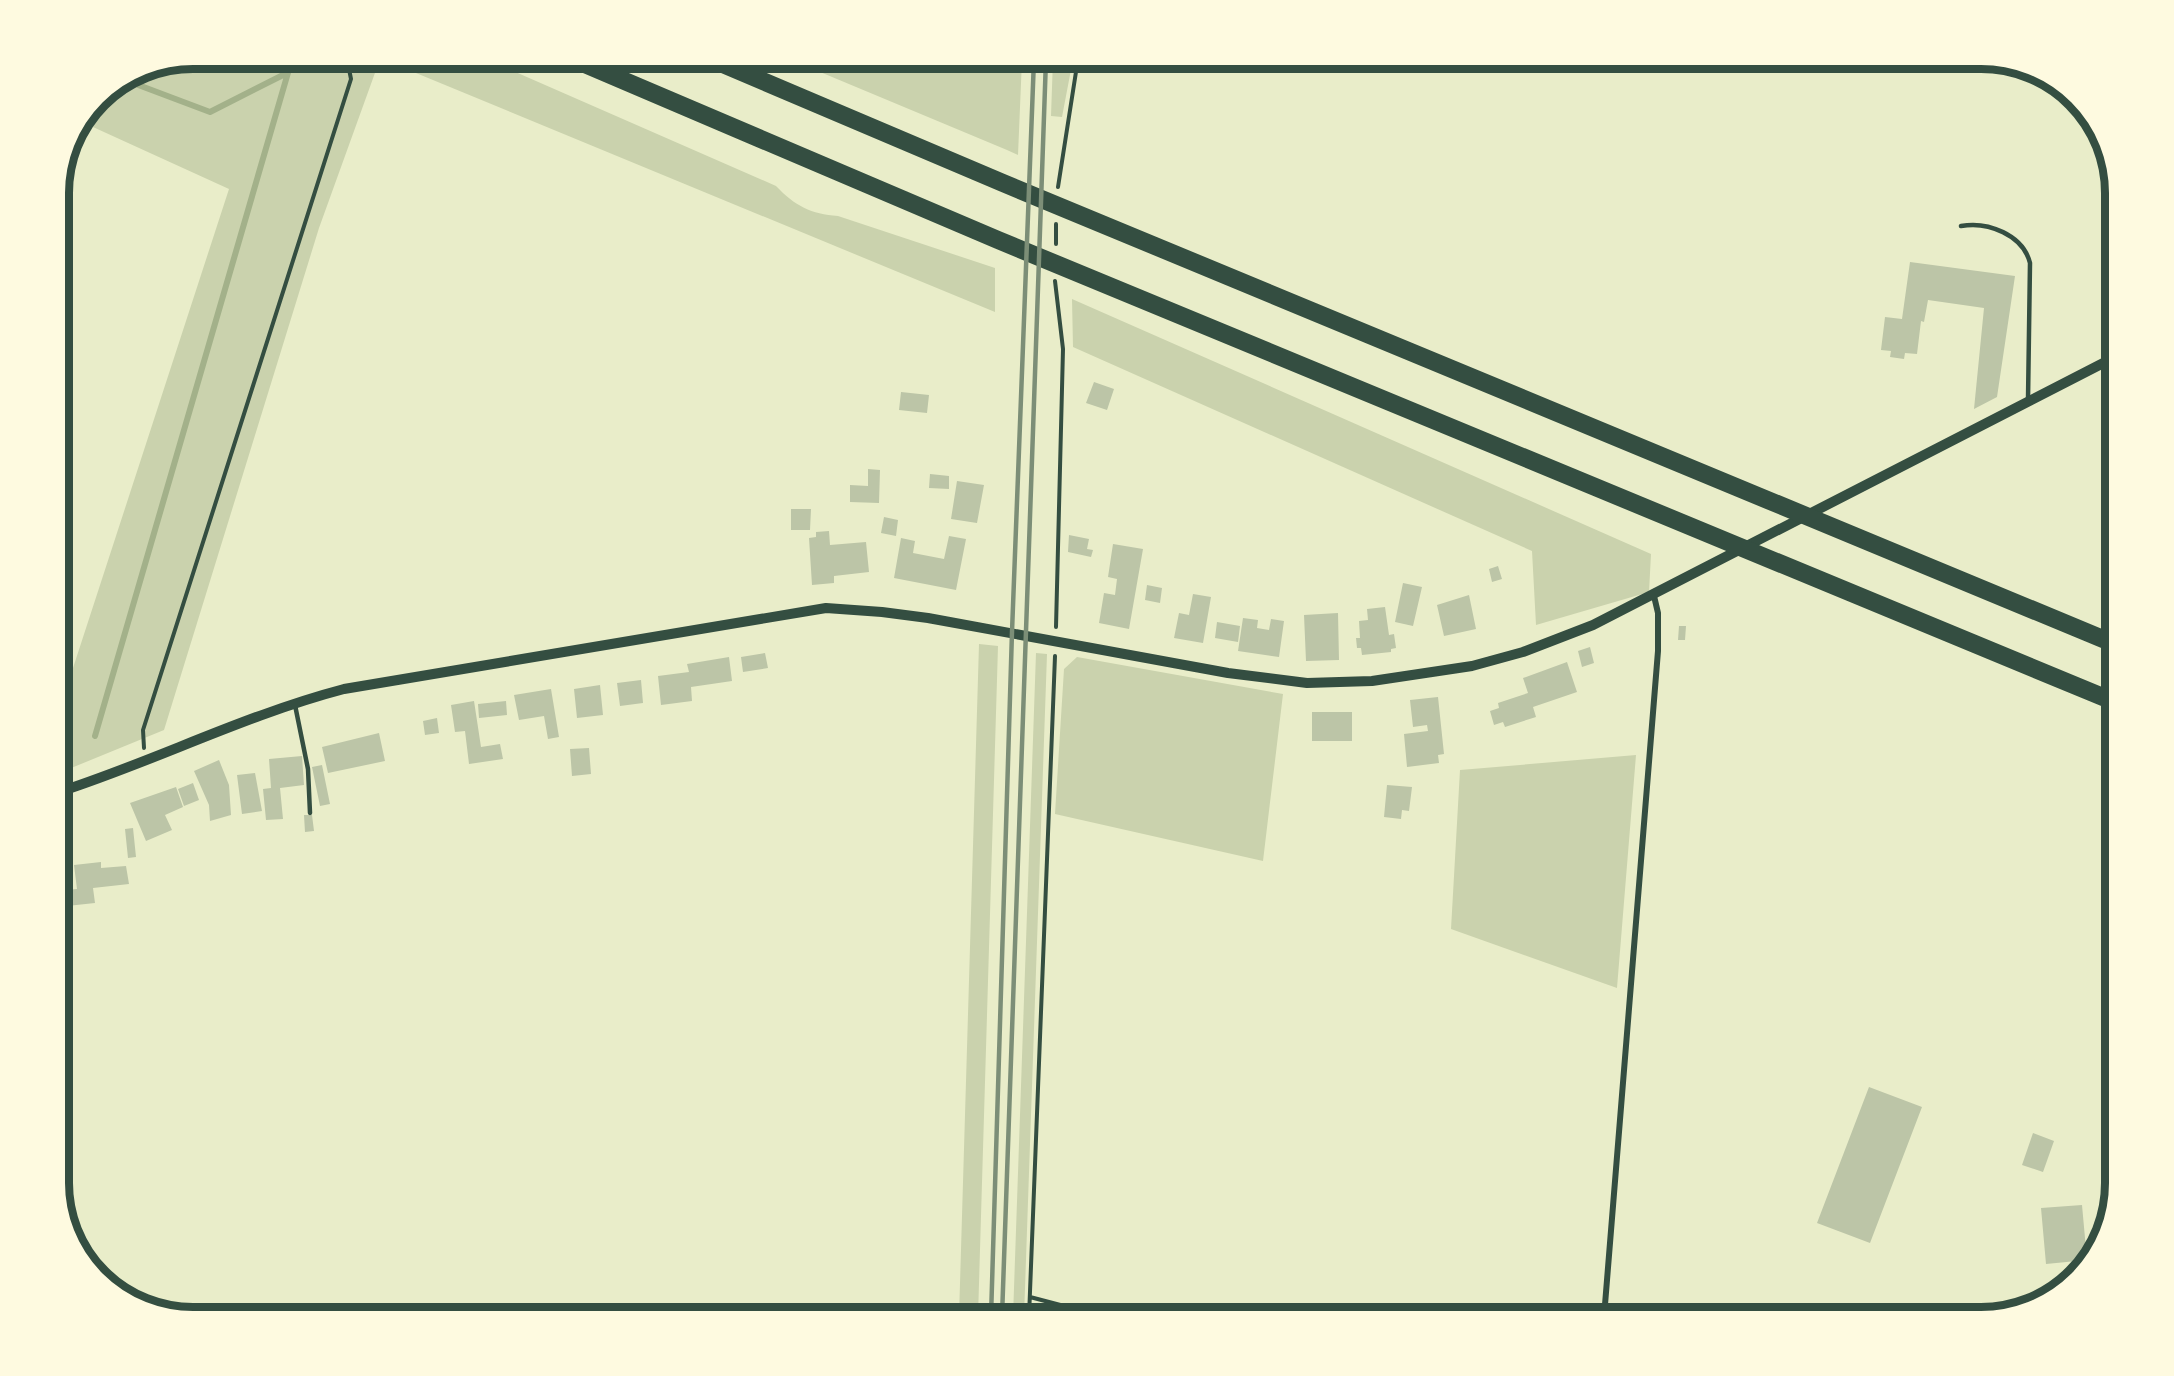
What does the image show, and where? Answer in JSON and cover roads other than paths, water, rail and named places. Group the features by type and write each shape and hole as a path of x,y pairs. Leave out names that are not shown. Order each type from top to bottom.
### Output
{"highway":[{"path":"599,69 998,240 2105,698"},
{"path":"737,69 1076,214 2105,640"}],"street":[{"path":"69,788 294,702 405,677 826,608 882,612 1272,680 1344,683 1472,666 1523,652 1593,625 1654,596 2105,362"},
{"path":"1605,1307 1658,651 1658,613 1654,596"}],"lane":[{"path":"1961,226 1976,223 2003,232 2019,242 2027,251 2030,263 2028,402"},
{"path":"294,702 308,769 310,813"}],"waterway":[{"path":"95,736 289,69"},
{"path":"135,84 210,112 287,73"}],"railway":[{"path":"991,1307 1012,632 1034,69"},
{"path":"1002,1307 1046,69"}]}
